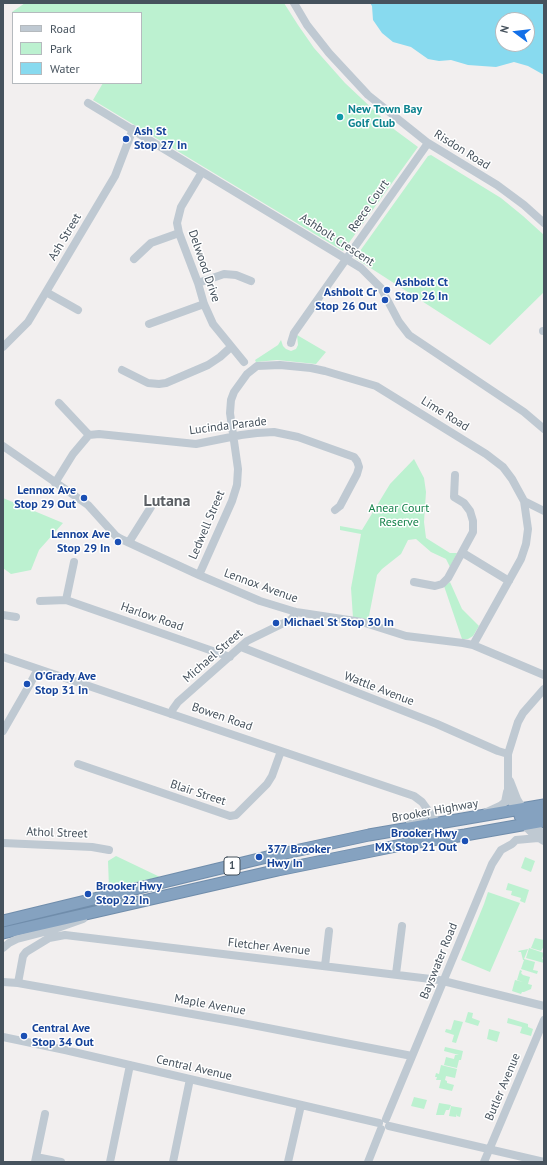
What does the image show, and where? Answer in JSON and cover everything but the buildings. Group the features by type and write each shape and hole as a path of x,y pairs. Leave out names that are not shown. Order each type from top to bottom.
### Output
{"highway":[{"path":"525,815 544,800"},
{"name":"Brooker Highway","path":"3,933 278,870 411,843 525,815 544,805"},
{"path":"438,824 444,828 544,813"},
{"name":"Brooker Highway","path":"4,920 267,857 389,832 470,818 525,815 544,821"}],"street":[{"name":"Risdon Road","path":"294,3 317,39 341,68 379,104 428,143 497,185 524,205 544,223"},
{"name":"Ashbolt Crescent","path":"88,103 361,268 381,288 399,322 409,335 512,404 544,429"},
{"name":"Ash Street","path":"3,347 28,322 116,176 133,129"},
{"name":"Reece Court","path":"291,343 294,333 428,143"},
{"name":"Delwood Drive","path":"202,172 181,207 177,222 179,233 198,283 204,304 213,324 244,362"},
{"path":"134,260 152,243 179,233"},
{"path":"198,283 224,274 236,275 251,281"},
{"path":"46,292 78,310"},
{"path":"149,324 204,304"},
{"path":"122,370 148,383 166,383 208,365 231,347"},
{"name":"Lime Road","path":"233,437 230,413 231,400 241,381 252,369 257,366 269,364 311,368 376,386 486,454 504,467 524,501 528,529 526,544 521,560 473,645"},
{"path":"55,483 73,454 89,435 59,403"},
{"name":"Lucinda Parade","path":"89,435 98,434 196,444 257,433 284,434 354,457 357,461 359,467 357,474 340,506 335,510"},
{"name":"Ledwell Street","path":"199,575 232,501 237,485 238,469 233,437"},
{"name":"Lennox Avenue","path":"3,446 88,505 116,536 199,575 260,601 296,612 362,622 406,636 456,641 473,645 544,675"},
{"path":"414,582 435,586 442,584 448,578 463,553 473,532 473,521 470,510 464,503 454,497 455,475"},
{"path":"524,501 544,511"},
{"path":"129,542 151,507"},
{"path":"463,553 509,581"},
{"path":"66,600 74,562"},
{"name":"Harlow Road","path":"40,601 66,600 230,657"},
{"name":"Michael Street","path":"171,714 173,708 178,702 241,647 254,637 292,620 296,612"},
{"path":"3,615 16,617"},
{"name":"Wattle Avenue","path":"241,647 437,724 508,754"},
{"name":"Bowen Road","path":"3,657 414,796 422,802 438,824"},
{"path":"3,731 38,669"},
{"path":"542,838 509,795 508,754 518,722 523,713 544,689"},
{"name":"Blair Street","path":"78,764 230,816 236,815 267,784 281,751"},
{"path":"508,775 525,815"},
{"path":"470,818 503,804 506,800 508,788"},
{"path":"389,832 422,820 426,815 427,809"},
{"name":"Bayswater Road","path":"368,1162 442,981 492,864 502,848 512,844 516,840 542,838"},
{"name":"Athol Street","path":"3,843 92,846 109,850"},
{"path":"3,948 9,942 65,926 97,912"},
{"path":"396,974 402,926"},
{"path":"325,966 329,931"},
{"name":"Fletcher Avenue","path":"18,983 26,952 49,938 60,935 396,974 442,981 544,1006"},
{"name":"Maple Avenue","path":"3,982 18,983 237,1022 412,1056"},
{"name":"Butler Avenue","path":"484,1162 544,1020"},
{"name":"Central Avenue","path":"3,1037 130,1065 544,1162"},
{"path":"110,1162 130,1065"},
{"path":"173,1162 190,1079"},
{"path":"288,1162 301,1105"},
{"path":"45,1114 36,1159 61,1162"}],"green space":[{"path":"25,3 284,3 314,48 345,83 395,130 418,147 343,251 93,100 102,84 142,84 142,12 12,12"},
{"path":"431,155 501,198 544,235 544,292 490,345 355,258 428,156"},
{"path":"297,335 326,352 316,364 277,360 256,362 255,360 278,345 281,340 286,349 291,351 296,349 298,345"},
{"name":"Anear Court Reserve","path":"414,459 424,478 426,492 424,522 426,538 450,553 457,553 450,567 446,559 431,552 416,539 408,540 401,554 382,569 377,575 368,621 353,618 351,588 361,534 340,530 340,526 362,530 390,484"},
{"path":"3,498 63,523 39,550 31,570 11,574 3,568"},
{"path":"450,582 462,609 479,626 473,636 468,639 462,639 444,586"},
{"path":"116,856 160,877 109,888 108,861"},
{"path":"525,857 535,861 531,872 521,868"},
{"path":"508,883 529,890 525,903 520,901 521,898 511,895 512,891 506,890"},
{"path":"488,892 520,903 490,972 461,960"},
{"path":"535,938 544,940 544,946 541,951 531,948"},
{"path":"529,948 544,953 542,959 544,960 544,963 526,958"},
{"path":"528,949 524,959 535,962 533,970 538,971 537,974 521,969 524,960 521,952 518,951"},
{"path":"520,970 522,971 521,973 523,975 530,977 528,984 532,985 531,989 522,992 521,994 512,991 515,980 523,982 517,980"},
{"path":"468,1012 473,1013 472,1018 480,1021 478,1026 465,1022"},
{"path":"508,1018 528,1024 528,1027 533,1029 531,1036 520,1033 522,1027 507,1023"},
{"path":"454,1020 463,1022 456,1043 452,1042 454,1035 445,1032 446,1029 451,1030"},
{"path":"489,1029 500,1032 497,1042 487,1039"},
{"path":"445,1047 463,1051 457,1068 444,1065 446,1057 454,1059 455,1055 459,1055 444,1051"},
{"path":"441,1065 457,1069 455,1078 446,1076 445,1080 447,1083 454,1085 452,1091 439,1088 441,1080 436,1080 437,1077 435,1077 436,1073 439,1074"},
{"path":"414,1097 427,1100 424,1109 411,1106"},
{"path":"439,1103 451,1105 449,1110 446,1110 444,1115 436,1115"},
{"path":"451,1106 462,1108 460,1117 457,1116 457,1114 456,1117 449,1116"}],"water":[{"path":"370,3 544,3 544,75 528,66 514,62 496,67 468,65 451,60 439,61 428,59 411,47 393,42 382,33 373,20 372,6"}],"place":[{"name":"New Town Bay Golf Club","path":"340,117"},
{"name":"Ash St Stop 27 In","path":"126,139"},
{"name":"Ashbolt Ct Stop 26 In","path":"387,290"},
{"name":"Ashbolt Cr Stop 26 Out","path":"385,300"},
{"name":"Lennox Ave Stop 29 Out","path":"84,498"},
{"name":"Lennox Ave Stop 29 In","path":"118,542"},
{"name":"Michael St Stop 30 In","path":"276,623"},
{"name":"O'Grady Ave Stop 31 In","path":"27,684"},
{"name":"Brooker Hwy MX Stop 21 Out","path":"465,841"},
{"name":"377 Brooker Hwy In","path":"259,857"},
{"name":"Brooker Hwy Stop 22 In","path":"88,894"},
{"name":"Central Ave Stop 34 Out","path":"24,1036"}],"district":[{"name":"Lutana","path":"167,501"}]}
